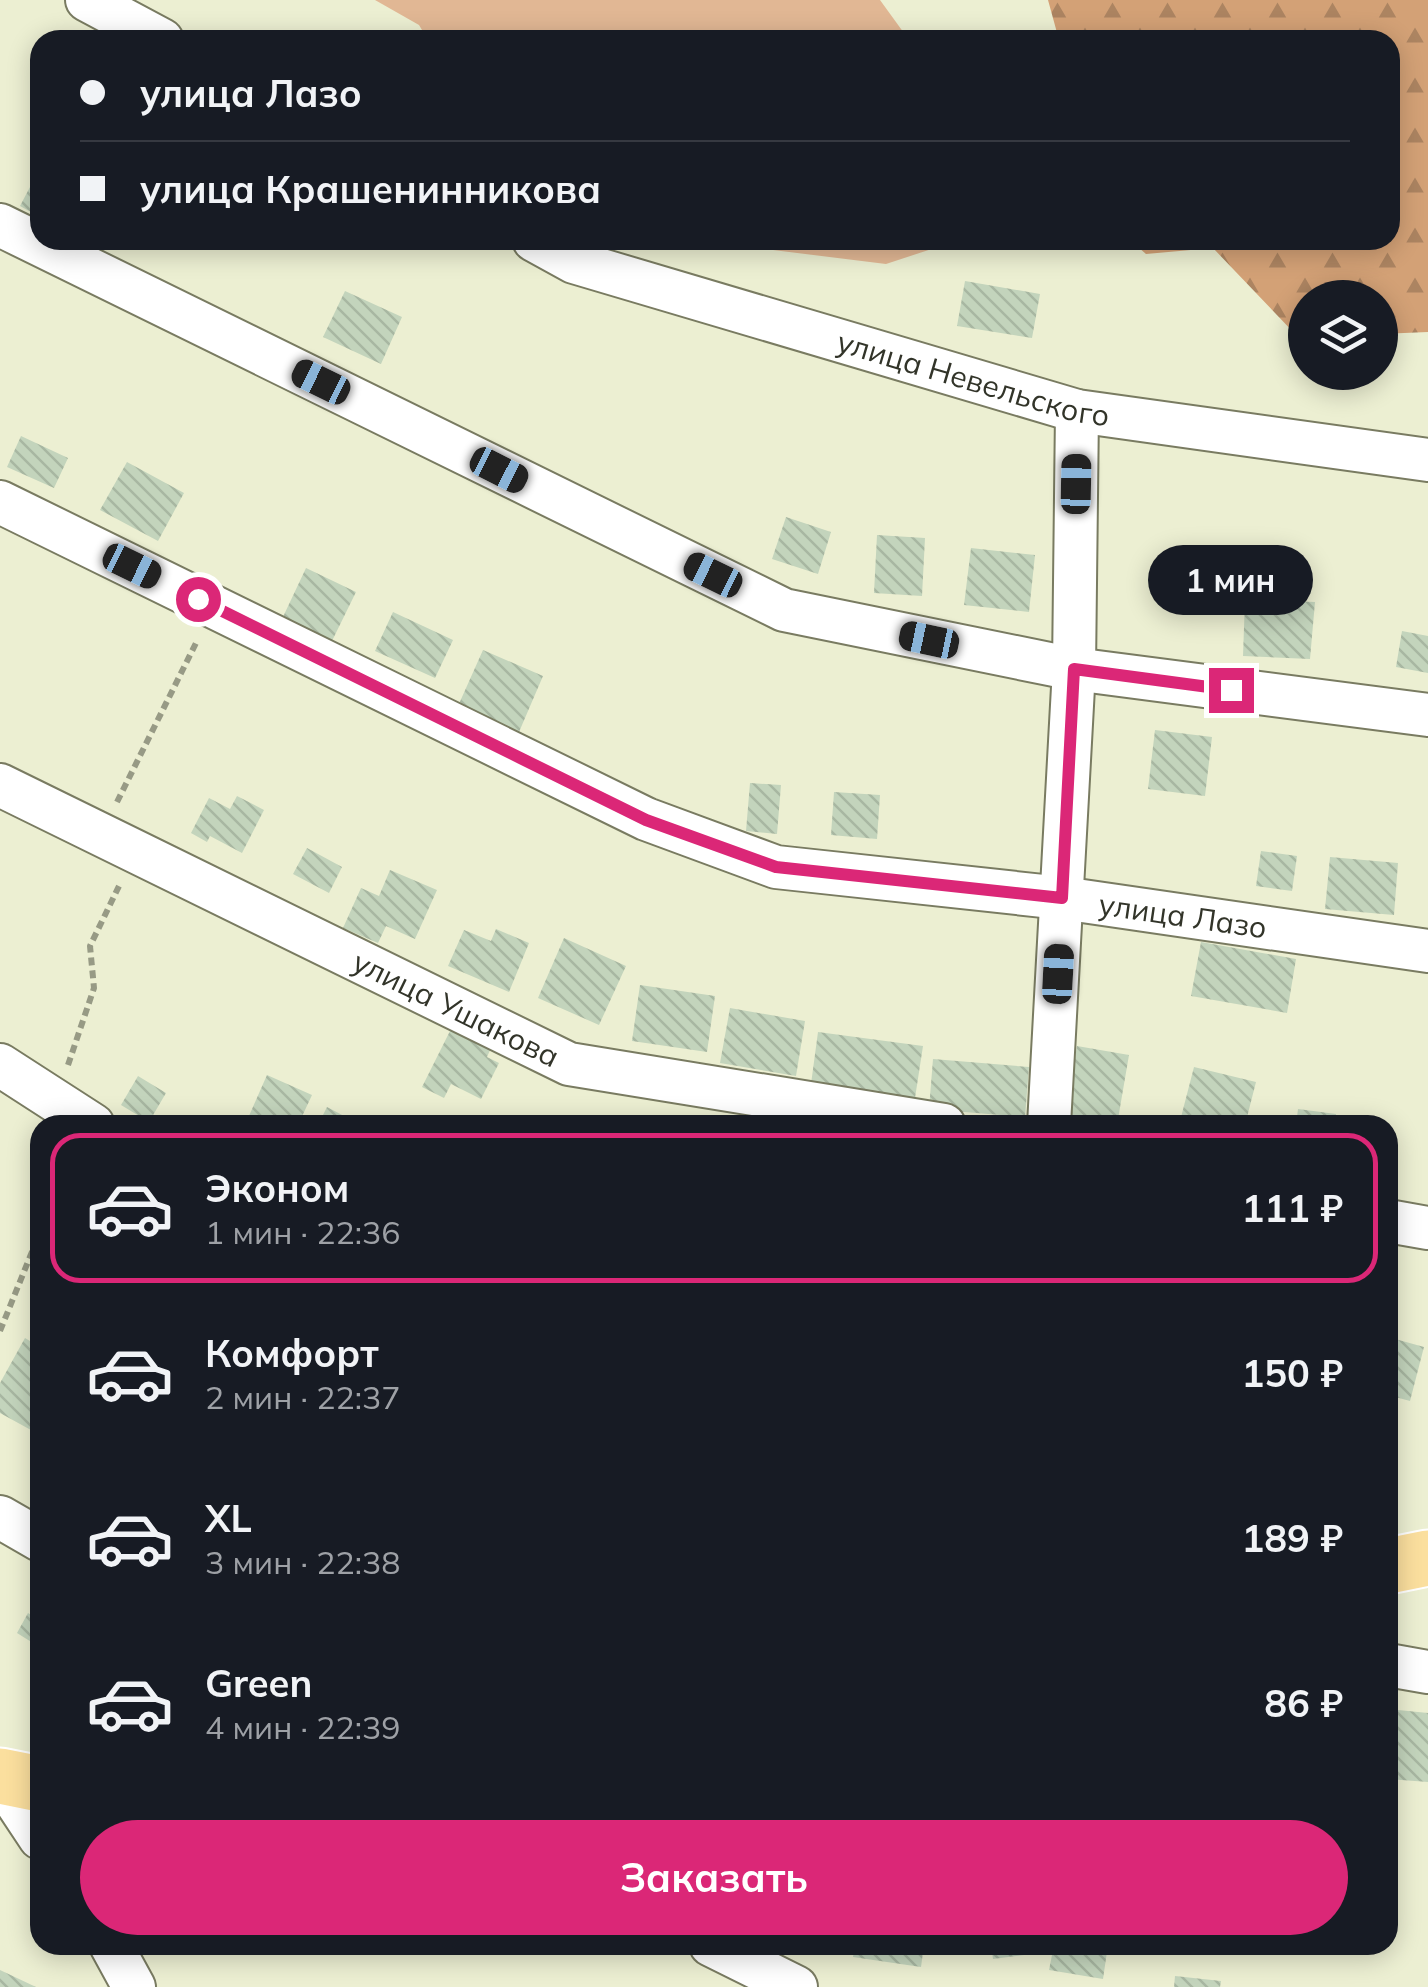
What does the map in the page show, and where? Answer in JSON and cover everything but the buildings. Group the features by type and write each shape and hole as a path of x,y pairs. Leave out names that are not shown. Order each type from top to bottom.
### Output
{"main road":[{"path":"0,1777 30,1782"}],"street":[{"path":"88,0 144,30"},
{"path":"0,224 30,239"},
{"path":"53,250 784,610 1074,669 1428,715"},
{"name":"улица Невельского","path":"552,250 574,262 1078,411 1428,460"},
{"path":"1051,1115 1074,669 1078,411"},
{"name":"улица Лазо","path":"0,502 646,820 776,867 1062,898 1428,951"},
{"name":"улица Ушакова","path":"0,785 569,1064 883,1115"},
{"path":"0,1065 78,1115"},
{"path":"1398,1223 1428,1228"},
{"path":"0,1517 30,1534"},
{"path":"1398,1667 1428,1672"},
{"path":"0,1777 30,1823"},
{"path":"116,1955 134,1987"},
{"path":"731,1955 796,1987"}],"path":[{"path":"58,1102 94,988 90,946 118,843 214,606"},
{"path":"0,1332 30,1257"}],"shaded area":[{"path":"375,0 880,0 902,30 422,30"},
{"path":"773,250 929,250 886,264"}],"green space":[{"path":"1048,0 1428,0 1428,332 1398,333 1398,280 1288,280 1288,327 1215,250 1400,250 1400,30 1056,30"},
{"path":"1141,250 1191,250 1146,254"}],"route":[{"path":"198,599 646,820 776,867 1062,898 1074,669 1231,690"}]}
